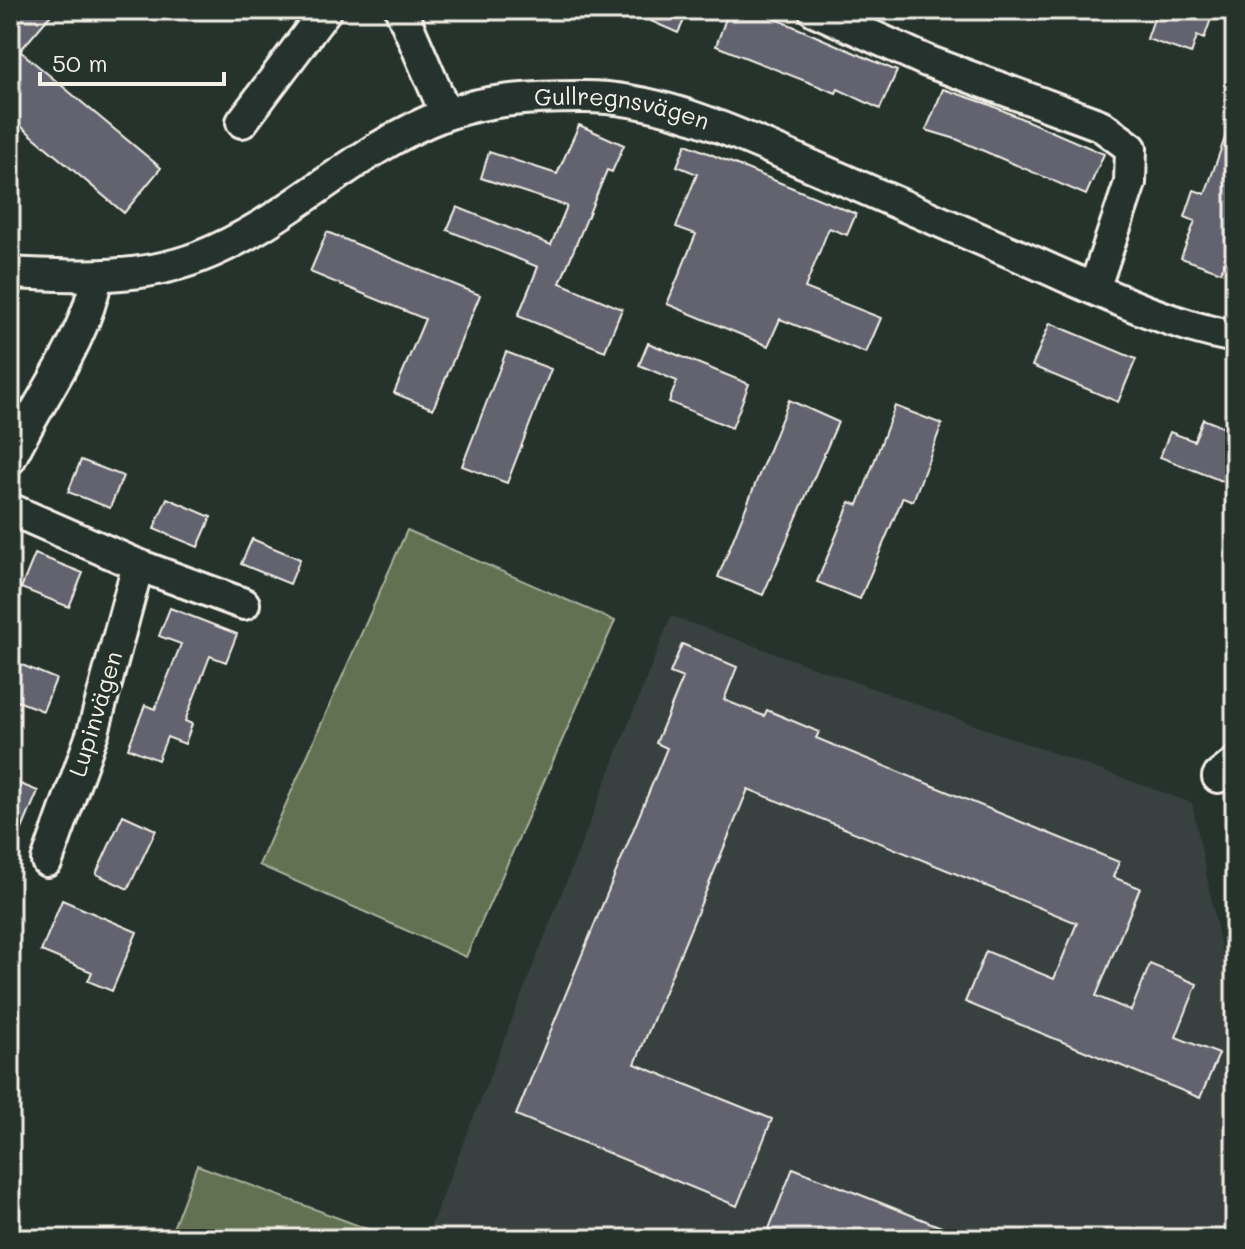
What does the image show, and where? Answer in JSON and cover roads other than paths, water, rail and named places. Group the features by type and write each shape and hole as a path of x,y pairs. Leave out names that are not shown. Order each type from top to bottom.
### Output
{"street":[{"path":"242,122 326,10"},
{"path":"401,10 446,114"},
{"path":"814,10 927,61 1100,125 1122,139 1131,148 1130,183 1094,289"},
{"name":"Gullregnsvägen","path":"10,273 97,276 170,266 220,248 309,196 392,140 446,114 505,102 584,96 655,106 741,135 1094,289 1191,327 1235,337"},
{"path":"10,459 32,413 71,350 91,309 97,276"},
{"path":"10,509 138,565 244,604"},
{"name":"Lupinvägen","path":"47,861 93,732 138,565"}]}
